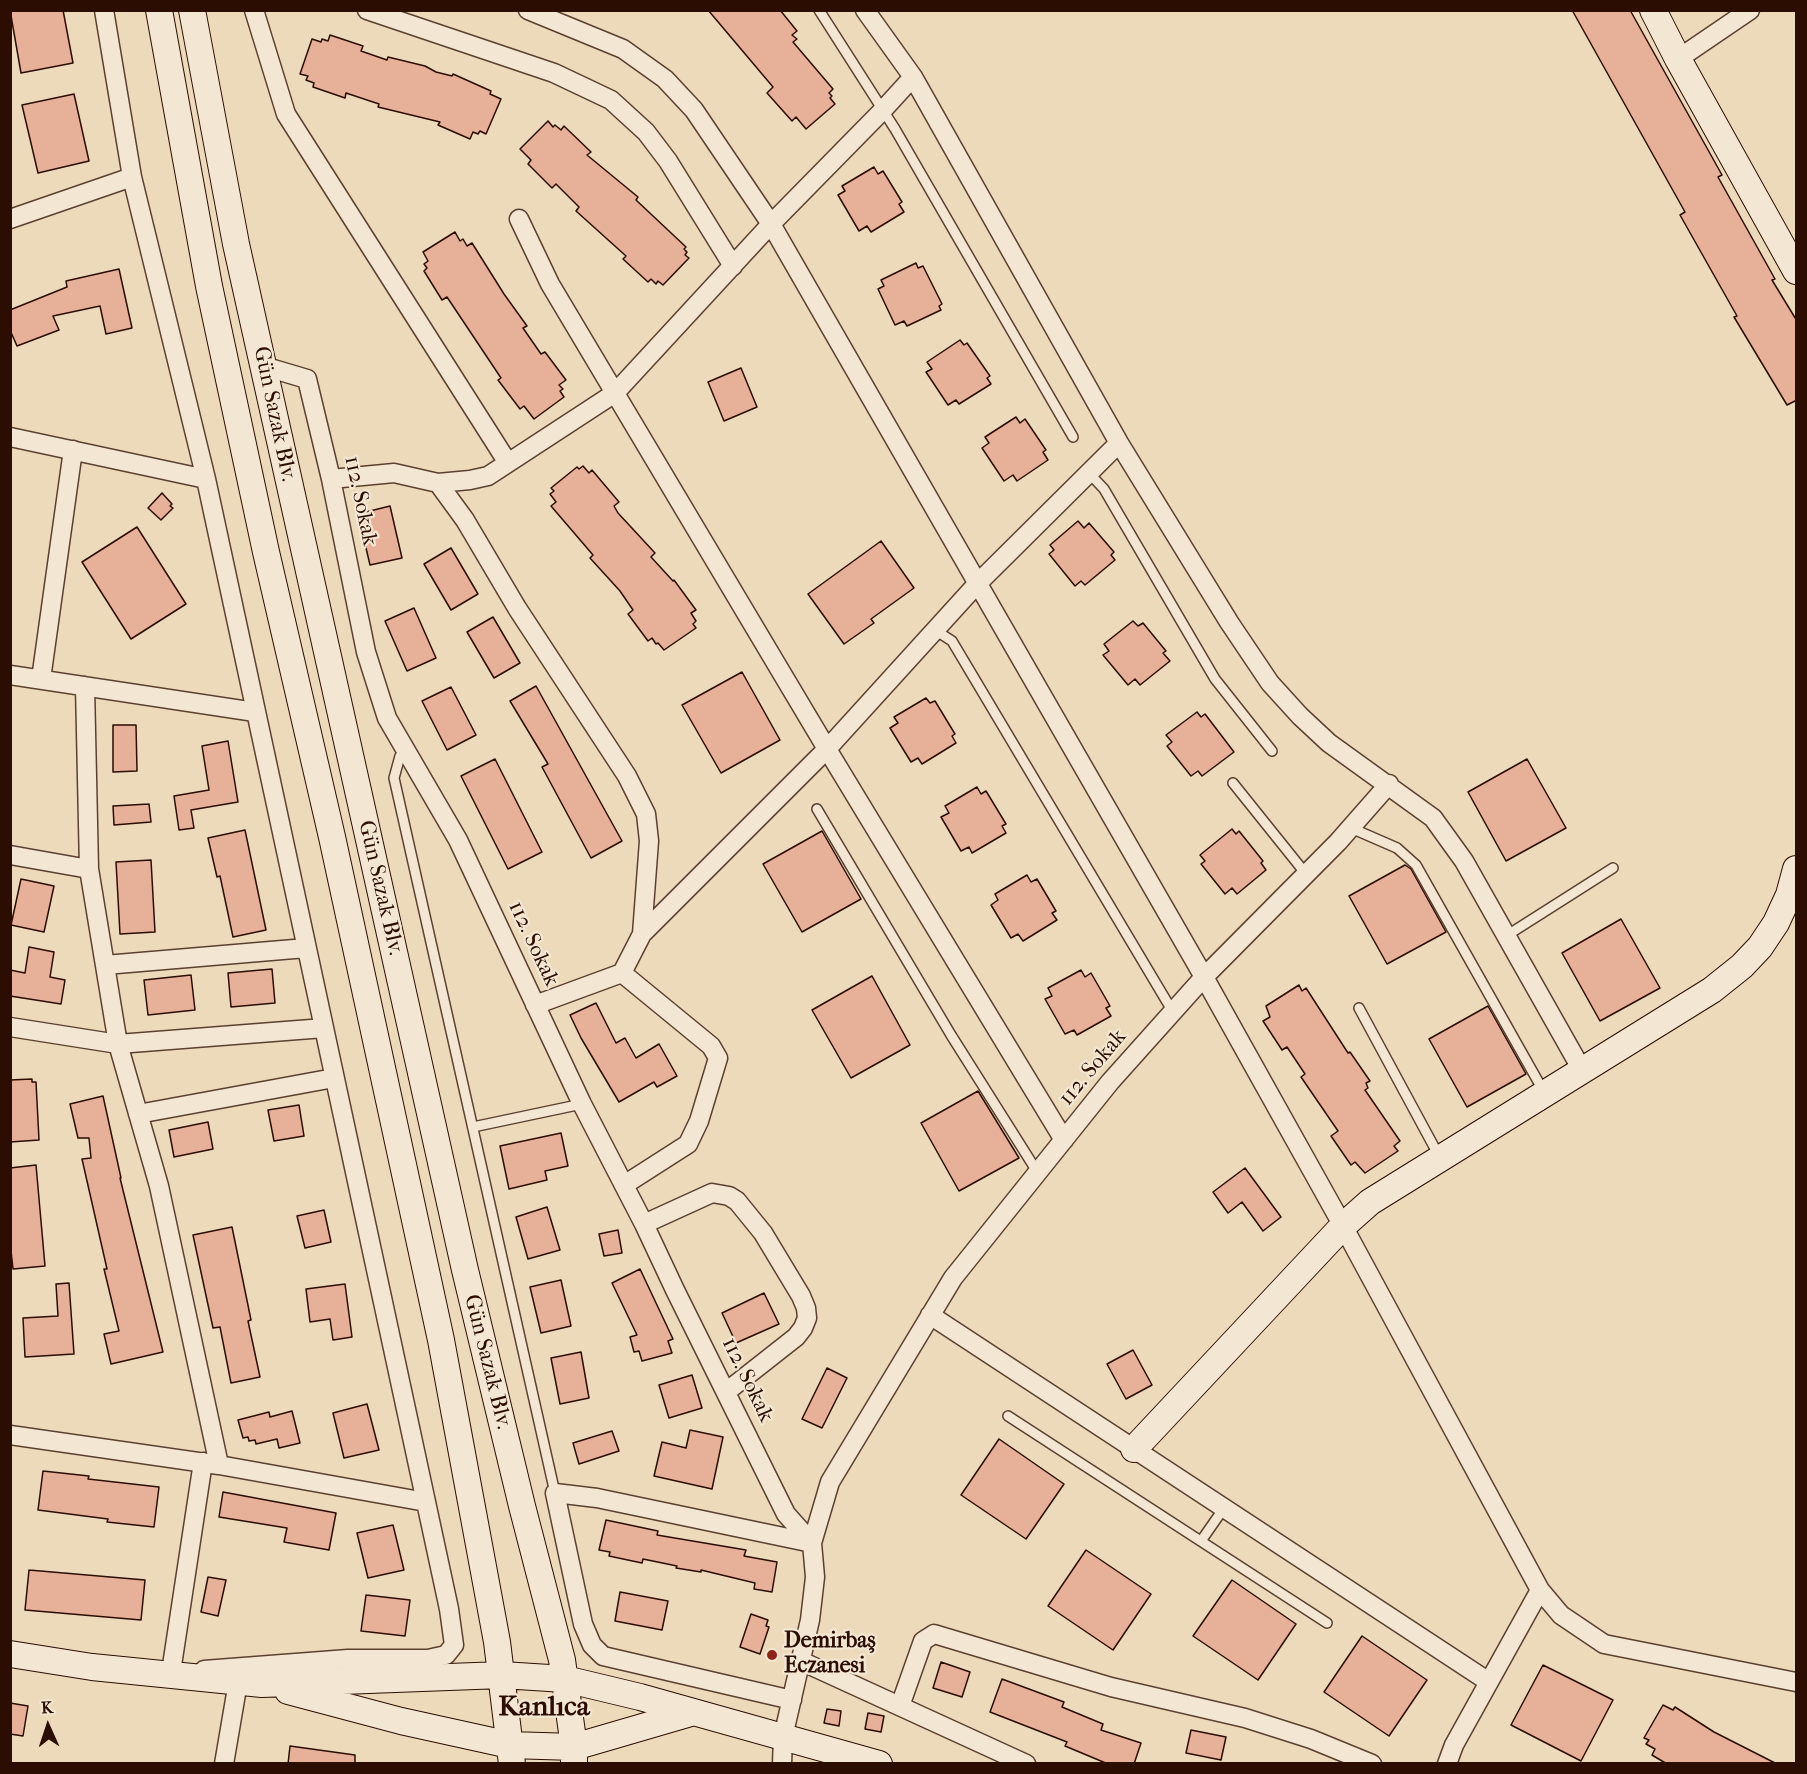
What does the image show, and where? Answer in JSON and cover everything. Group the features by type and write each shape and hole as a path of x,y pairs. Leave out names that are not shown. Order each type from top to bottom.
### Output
{"main road":[{"name":"Gün Sazak Blv.","path":"159,10 211,298 266,552 332,837 441,1340 497,1642 511,1754"},
{"name":"Gün Sazak Blv.","path":"192,10 236,244 465,1270 562,1660 574,1755"},
{"path":"1653,10 1797,271"},
{"path":"1134,1449 1343,1226 1371,1202 1712,990 1742,966 1760,947 1776,923 1797,870"},
{"path":"10,1654 92,1667 250,1683 401,1721 511,1754 574,1755 694,1712"},
{"path":"250,1683 502,1675 565,1679 694,1712 879,1764"}],"street":[{"path":"85,686 89,869 118,1044 159,1186 211,1464 163,1673 348,1659 428,1659 446,1655 454,1645 449,1609 206,479 132,177 104,10"},
{"path":"254,10 286,114 507,463"},
{"path":"367,10 554,73 611,100 646,132 668,161 733,266"},
{"path":"528,10 623,49 665,79 694,110 771,224 1204,977 1343,1226 1540,1590 1561,1615 1604,1644 1797,1682"},
{"path":"865,10 913,77 1119,443 1229,622 1270,683 1329,743 1389,784 1433,818 1464,861 1582,1070"},
{"path":"1678,59 1750,10"},
{"path":"331,479 394,473 438,483 488,476 615,393 771,224 913,77"},
{"path":"10,219 132,177"},
{"path":"519,219 550,284 827,749 1064,1140"},
{"name":"112. Sokak","path":"263,366 307,378 331,479 366,652 387,718 458,840 582,1104 644,1224 786,1514 812,1543"},
{"path":"10,437 206,479"},
{"path":"535,1005 622,973 642,934 827,749 977,584 1119,443"},
{"path":"41,679 73,450"},
{"path":"438,483 465,520 517,608 627,776 646,814 649,841 648,878 642,934"},
{"path":"10,675 255,712"},
{"name":"112. Sokak","path":"782,1764 783,1737 810,1620 815,1577 812,1543 830,1482 953,1278 1110,1082 1204,977 1351,828 1389,784"},
{"path":"10,855 89,869"},
{"path":"105,965 306,948"},
{"path":"622,973 711,1046 718,1058 699,1121 688,1144 624,1185"},
{"path":"10,1027 118,1044 324,1028"},
{"path":"138,1114 334,1078"},
{"path":"644,1224 712,1193 729,1196 737,1201 763,1233 801,1296 807,1318 796,1337 726,1392"},
{"path":"930,1316 1489,1682"},
{"path":"10,1435 211,1464 426,1502"},
{"path":"792,1700 603,1656 592,1645 583,1624 555,1493 597,1498 812,1543"},
{"path":"1447,1764 1454,1745 1540,1590"},
{"path":"900,1706 923,1641 934,1634 1112,1687 1245,1718 1311,1739 1372,1764"},
{"path":"801,1661 1026,1764"},
{"path":"224,1764 250,1683"}],"lane":[{"path":"819,10 895,129 1074,437"},
{"path":"1089,473 1104,489 1215,679 1272,751"},
{"path":"935,630 952,641 1173,1012"},
{"path":"406,753 400,756 394,778 555,1493"},
{"path":"1233,783 1306,874"},
{"path":"817,808 951,1035 1038,1173"},
{"path":"1351,828 1397,848 1416,865 1544,1093"},
{"path":"1506,936 1613,868"},
{"path":"1359,1008 1440,1158"},
{"path":"473,1127 582,1104"},
{"path":"1008,1416 1326,1623"},
{"path":"1201,1541 1224,1508"}],"building":[{"path":"10,10 63,10 73,63 21,73"},
{"path":"708,10 780,10 797,31 792,35 797,39 793,42 833,89 829,93 835,104 806,129 796,117 792,121 767,93 773,87"},
{"path":"1572,10 1630,10 1722,175 1718,177 1775,279 1772,280 1797,321 1797,400 1787,405 1734,317 1737,316 1680,215 1685,212"},
{"path":"330,35 363,46 361,51 387,60 388,57 425,66 436,72 452,76 453,74 491,91 490,94 501,99 486,134 480,131 478,134 473,132 470,139 438,125 440,122 378,107 379,104 346,93 345,98 313,87 314,83 306,80 308,76 300,74 312,39 321,42 322,39 328,41"},
{"path":"74,94 89,161 38,173 22,105"},
{"path":"548,121 553,127 555,125 561,130 564,126 591,152 587,155 638,197 636,200 686,247 685,255 689,258 663,285 658,281 656,284 651,279 648,282 623,259 626,256 576,211 579,207 556,184 552,188 528,164 531,160 520,149"},
{"path":"874,167 878,174 883,171 902,202 899,204 904,212 871,232 867,226 859,231 838,195 845,191 842,186"},
{"path":"455,232 460,241 463,239 467,246 472,243 527,326 523,328 541,354 545,352 566,380 559,385 563,389 560,391 564,397 534,419 524,406 520,409 498,380 501,378 447,297 442,300 424,271 427,268 424,264 428,261 423,252"},
{"path":"916,263 918,268 923,266 942,304 939,306 941,310 907,326 904,321 895,325 878,289 884,286 881,280"},
{"path":"119,269 132,328 106,334 100,306 53,316 59,330 17,346 10,330 10,310 67,287 66,281"},
{"path":"960,340 964,345 967,343 990,376 987,378 991,384 959,404 956,400 948,405 926,372 932,369 927,362"},
{"path":"741,368 757,407 724,421 708,382"},
{"path":"1016,417 1020,423 1025,419 1046,450 1043,452 1048,460 1017,481 1013,475 1004,481 982,448 989,443 985,437"},
{"path":"583,466 589,473 592,470 619,502 614,506 618,513 655,553 651,557 674,580 696,610 691,613 696,621 693,624 696,628 664,650 652,638 648,641 628,614 633,610 620,591 590,558 593,555 551,506 556,502 550,494 554,491 551,488 577,467 579,469"},
{"path":"162,493 173,508 161,520 148,508"},
{"path":"390,506 402,558 370,565 358,514"},
{"path":"1078,521 1084,528 1089,523 1114,552 1111,555 1115,560 1085,585 1081,581 1075,586 1049,554 1054,550 1050,545"},
{"path":"137,527 186,604 131,639 82,562"},
{"path":"881,541 914,588 871,619 874,623 844,644 808,594"},
{"path":"451,548 478,594 451,610 424,564"},
{"path":"414,608 436,658 407,671 385,621"},
{"path":"493,617 520,663 494,678 467,632"},
{"path":"1133,621 1138,626 1143,623 1166,651 1163,653 1170,661 1140,685 1135,679 1128,685 1103,655 1109,651 1104,644"},
{"path":"742,672 780,740 721,773 682,705"},
{"path":"536,686 622,841 591,858 542,767 548,764 510,701"},
{"path":"451,687 476,735 447,750 422,701"},
{"path":"926,698 930,703 935,701 955,734 952,736 956,743 922,764 918,758 911,762 890,728 898,723 894,717"},
{"path":"1197,712 1201,717 1205,714 1234,752 1202,776 1198,771 1191,776 1167,746 1172,742 1166,735"},
{"path":"113,725 136,725 137,771 113,772"},
{"path":"228,741 238,802 191,810 194,828 179,830 174,796 209,790 202,746"},
{"path":"495,759 542,852 508,869 461,776"},
{"path":"1527,759 1566,828 1506,861 1468,792"},
{"path":"977,787 981,794 986,791 1006,824 1002,826 1006,833 972,853 969,847 961,851 941,817 949,813 945,806"},
{"path":"149,804 151,822 114,825 113,806"},
{"path":"1232,829 1236,834 1239,831 1263,861 1261,863 1266,870 1237,894 1232,888 1225,894 1201,864 1205,861 1200,855"},
{"path":"245,830 266,930 233,937 220,876 217,877 208,838"},
{"path":"822,831 861,899 802,932 763,864"},
{"path":"151,860 155,932 120,934 116,862"},
{"path":"1405,865 1411,869 1446,932 1387,964 1349,896"},
{"path":"1027,875 1031,882 1037,879 1056,911 1052,913 1057,920 1023,941 1018,934 1011,938 991,905 998,900 995,894"},
{"path":"21,879 54,886 44,932 11,925"},
{"path":"1621,919 1660,988 1600,1021 1562,953"},
{"path":"29,947 54,952 50,977 65,980 61,1004 10,996 10,970 25,973"},
{"path":"272,969 275,1003 231,1007 228,973"},
{"path":"1081,970 1085,977 1091,973 1110,1006 1106,1008 1111,1016 1077,1035 1074,1030 1065,1034 1045,999 1052,996 1048,988"},
{"path":"191,975 195,1010 148,1015 144,980"},
{"path":"872,976 910,1045 851,1078 812,1010"},
{"path":"1299,985 1302,991 1306,988 1348,1053 1350,1052 1370,1081 1366,1083 1368,1088 1365,1090 1400,1141 1394,1146 1398,1151 1365,1173 1355,1162 1351,1165 1331,1136 1338,1131 1301,1077 1305,1074 1287,1047 1282,1050 1263,1021 1270,1017 1266,1006"},
{"path":"596,1003 616,1043 625,1038 636,1058 659,1044 677,1076 657,1087 654,1082 619,1102 570,1015"},
{"path":"1488,1006 1526,1074 1467,1107 1429,1039"},
{"path":"32,1079 32,1082 36,1082 39,1140 10,1142 10,1080"},
{"path":"978,1091 1019,1158 959,1191 921,1123"},
{"path":"103,1096 120,1178 163,1352 111,1364 104,1334 119,1331 82,1159 91,1158 89,1138 78,1138 70,1104"},
{"path":"299,1105 304,1136 274,1141 268,1110"},
{"path":"208,1122 213,1149 174,1157 169,1130"},
{"path":"561,1133 568,1166 545,1171 547,1180 509,1189 500,1146"},
{"path":"36,1165 45,1266 13,1269 10,1242 10,1168"},
{"path":"1245,1168 1281,1217 1263,1231 1242,1202 1228,1213 1213,1192"},
{"path":"547,1207 560,1250 528,1259 516,1217"},
{"path":"324,1210 331,1242 305,1248 297,1216"},
{"path":"232,1227 260,1377 231,1383 220,1327 213,1328 193,1235"},
{"path":"618,1230 622,1253 604,1256 599,1234"},
{"path":"640,1269 673,1339 668,1341 672,1353 642,1361 639,1351 634,1352 630,1337 637,1335 612,1283"},
{"path":"561,1280 571,1326 541,1333 530,1287"},
{"path":"69,1283 74,1354 25,1357 23,1318 58,1316 56,1284"},
{"path":"345,1284 352,1337 333,1340 330,1319 310,1322 306,1289"},
{"path":"764,1293 779,1324 736,1343 722,1313"},
{"path":"1133,1350 1152,1385 1126,1399 1107,1364"},
{"path":"581,1352 589,1398 560,1404 551,1358"},
{"path":"827,1368 847,1378 822,1428 802,1419"},
{"path":"692,1375 702,1408 669,1418 659,1385"},
{"path":"367,1404 379,1450 344,1458 333,1413"},
{"path":"292,1411 300,1443 279,1448 277,1439 256,1444 255,1440 249,1441 248,1437 243,1438 238,1420 269,1412 270,1417"},
{"path":"690,1430 723,1437 712,1489 654,1476 662,1442 686,1448"},
{"path":"612,1431 619,1451 579,1464 573,1443"},
{"path":"999,1439 1064,1484 1026,1539 961,1495"},
{"path":"43,1471 159,1487 154,1527 107,1522 108,1519 38,1510"},
{"path":"223,1492 336,1513 329,1550 284,1542 287,1528 219,1517"},
{"path":"606,1520 658,1531 657,1535 746,1550 744,1556 777,1562 772,1592 754,1589 755,1583 701,1570 701,1572 676,1568 677,1566 643,1559 642,1563 609,1556 610,1552 599,1550"},
{"path":"393,1525 404,1570 368,1578 357,1533"},
{"path":"1086,1550 1151,1594 1113,1650 1048,1606"},
{"path":"29,1570 145,1580 141,1620 25,1610"},
{"path":"208,1577 226,1580 218,1616 201,1612"},
{"path":"1232,1580 1296,1624 1258,1680 1193,1636"},
{"path":"620,1592 668,1601 662,1630 615,1621"},
{"path":"366,1595 410,1600 405,1636 361,1631"},
{"path":"751,1614 768,1620 766,1626 769,1627 760,1654 740,1647"},
{"path":"1362,1636 1427,1680 1389,1736 1324,1692"},
{"path":"941,1662 970,1672 962,1697 933,1688"},
{"path":"1543,1665 1613,1700 1581,1761 1511,1725"},
{"path":"1002,1679 1064,1702 1062,1707 1103,1724 1101,1730 1141,1743 1134,1764 1108,1764 1065,1746 1067,1742 990,1712"},
{"path":"10,1703 28,1706 23,1736 10,1734"},
{"path":"1663,1705 1673,1710 1675,1707 1714,1732 1777,1764 1667,1764 1652,1755 1655,1749 1646,1744 1649,1740 1644,1738"},
{"path":"827,1709 841,1711 839,1726 824,1723"},
{"path":"868,1713 884,1716 881,1732 865,1729"},
{"path":"1191,1730 1226,1737 1221,1760 1186,1753"},
{"path":"290,1746 355,1755 355,1764 288,1764"}],"place":[{"name":"Demirbaş Eczanesi","path":"772,1655"}],"district":[{"name":"Kanlıca","path":"544,1708"}]}
